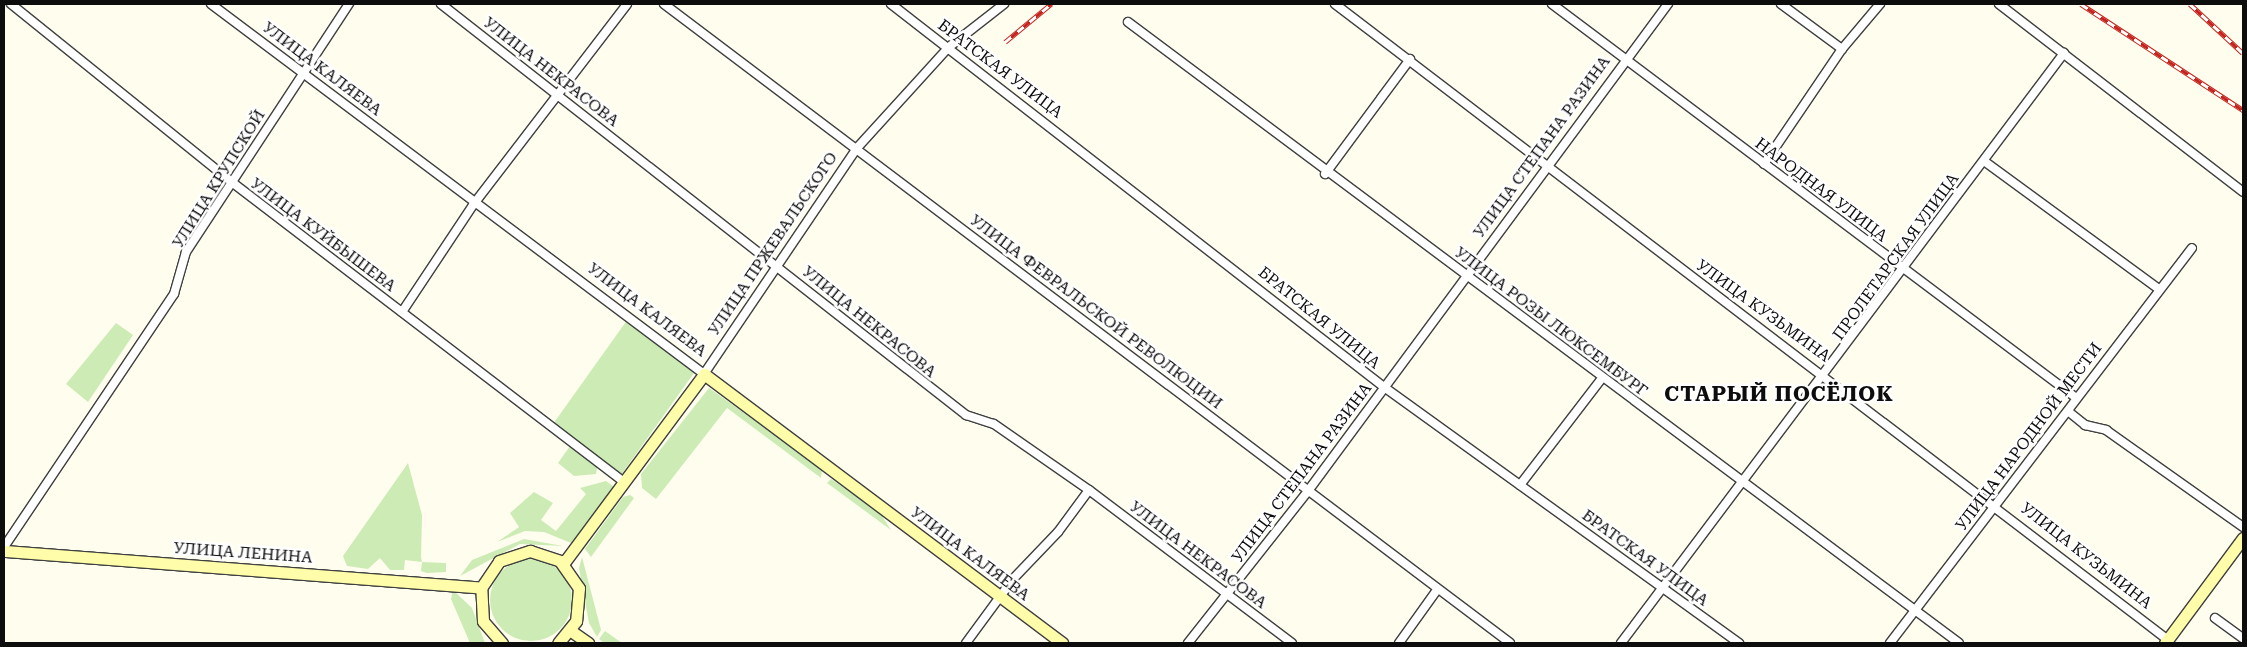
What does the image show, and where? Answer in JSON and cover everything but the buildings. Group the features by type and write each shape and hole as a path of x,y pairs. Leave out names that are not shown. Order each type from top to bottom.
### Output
{"street":[{"name":"УЛИЦА КУЙБЫШЕВА","path":"10,4 233,183 624,482"},
{"name":"УЛИЦА КАЛЯЕВА","path":"211,4 474,205 704,374 1062,643"},
{"name":"УЛИЦА КРУПСКОЙ","path":"4,547 174,294 186,252 233,183 301,74 349,4"},
{"name":"УЛИЦА НЕКРАСОВА","path":"441,4 780,267 826,309 966,415 994,424 1089,490 1292,643"},
{"path":"402,312 474,205 627,4"},
{"name":"УЛИЦА ФЕВРАЛЬСКОЙ РЕВОЛЮЦИИ","path":"664,4 857,148 1437,590 1510,643"},
{"name":"БРАТСКАЯ УЛИЦА","path":"891,4 949,47 1384,387 1663,586 1739,643"},
{"name":"УЛИЦА ПРЖЕВАЛЬСКОГО","path":"563,564 704,374 780,267 857,148 949,47 1004,4"},
{"name":"УЛИЦА КУЗЬМИНА","path":"1335,4 1410,59 1544,166 1995,506 2169,642"},
{"name":"НАРОДНАЯ УЛИЦА","path":"1552,4 2075,397"},
{"name":"УЛИЦА СТЕПАНА РАЗИНА","path":"1188,643 1308,491 1544,166 1625,57 1668,4"},
{"path":"1781,4 1842,49"},
{"path":"1764,164 1842,49 1880,4"},
{"path":"1999,4 2243,192"},
{"name":"УЛИЦА РОЗЫ ЛЮКСЕМБУРГ","path":"1128,22 1325,174 1466,275 1602,378 1747,482 1959,643"},
{"name":"ПРОЛЕТАРСКАЯ УЛИЦА","path":"1621,643 1663,586 1747,482 1824,376 1906,270 2064,53"},
{"path":"1325,174 1410,59"},
{"path":"1984,161 2158,289"},
{"name":"УЛИЦА НАРОДНОЙ МЕСТИ","path":"1890,643 2069,412 2075,397 2192,248"},
{"path":"1520,485 1602,378"},
{"path":"2069,412 2085,426 2106,430 2243,527"},
{"path":"966,643 1000,597 1058,532 1089,490"},
{"path":"2169,642 2243,538"},
{"name":"УЛИЦА ЛЕНИНА","path":"4,551 481,588"},
{"path":"502,643 483,621 481,588 493,566 514,553 538,551 563,564 580,596 571,631 558,643"},
{"path":"1399,643 1437,590"},
{"path":"2215,618 2243,638"},
{"path":"571,631 588,643"}],"green space":[{"path":"630,316 694,373 621,475 553,424"},
{"path":"116,323 133,335 88,402 66,384"},
{"path":"709,388 822,468 821,478 727,408 656,499 642,488 641,474"},
{"path":"570,446 597,468 596,474 574,476 558,463"},
{"path":"408,463 422,515 422,562 405,560 404,570 390,570 380,558 368,569 347,566 343,556"},
{"path":"831,479 878,510 891,530 827,483"},
{"path":"606,481 614,487 571,543 544,532 525,531 497,542 519,527 510,513 534,492 553,503 541,520 556,531 586,494 580,488"},
{"path":"630,495 634,498 591,557 585,549 623,497"},
{"path":"524,539 563,546 520,544 460,576 472,560"},
{"path":"582,557 601,630 597,637 589,623 579,568"},
{"path":"531,559 547,562 560,571 569,584 572,600 569,616 560,629 547,638 531,641 515,638 502,629 493,616 490,600 493,584 502,571 515,562"},
{"path":"422,562 446,563 446,572 427,573 421,571"},
{"path":"453,590 472,608 485,643 470,643 451,599"},
{"path":"605,631 622,643 604,643 599,639"}],"railway":[{"path":"1005,42 1051,4"},
{"path":"2081,4 2243,110"},
{"path":"2190,4 2243,53"}],"district":[{"name":"СТАРЫЙ ПОСЁЛОК","path":"1779,394"}]}
